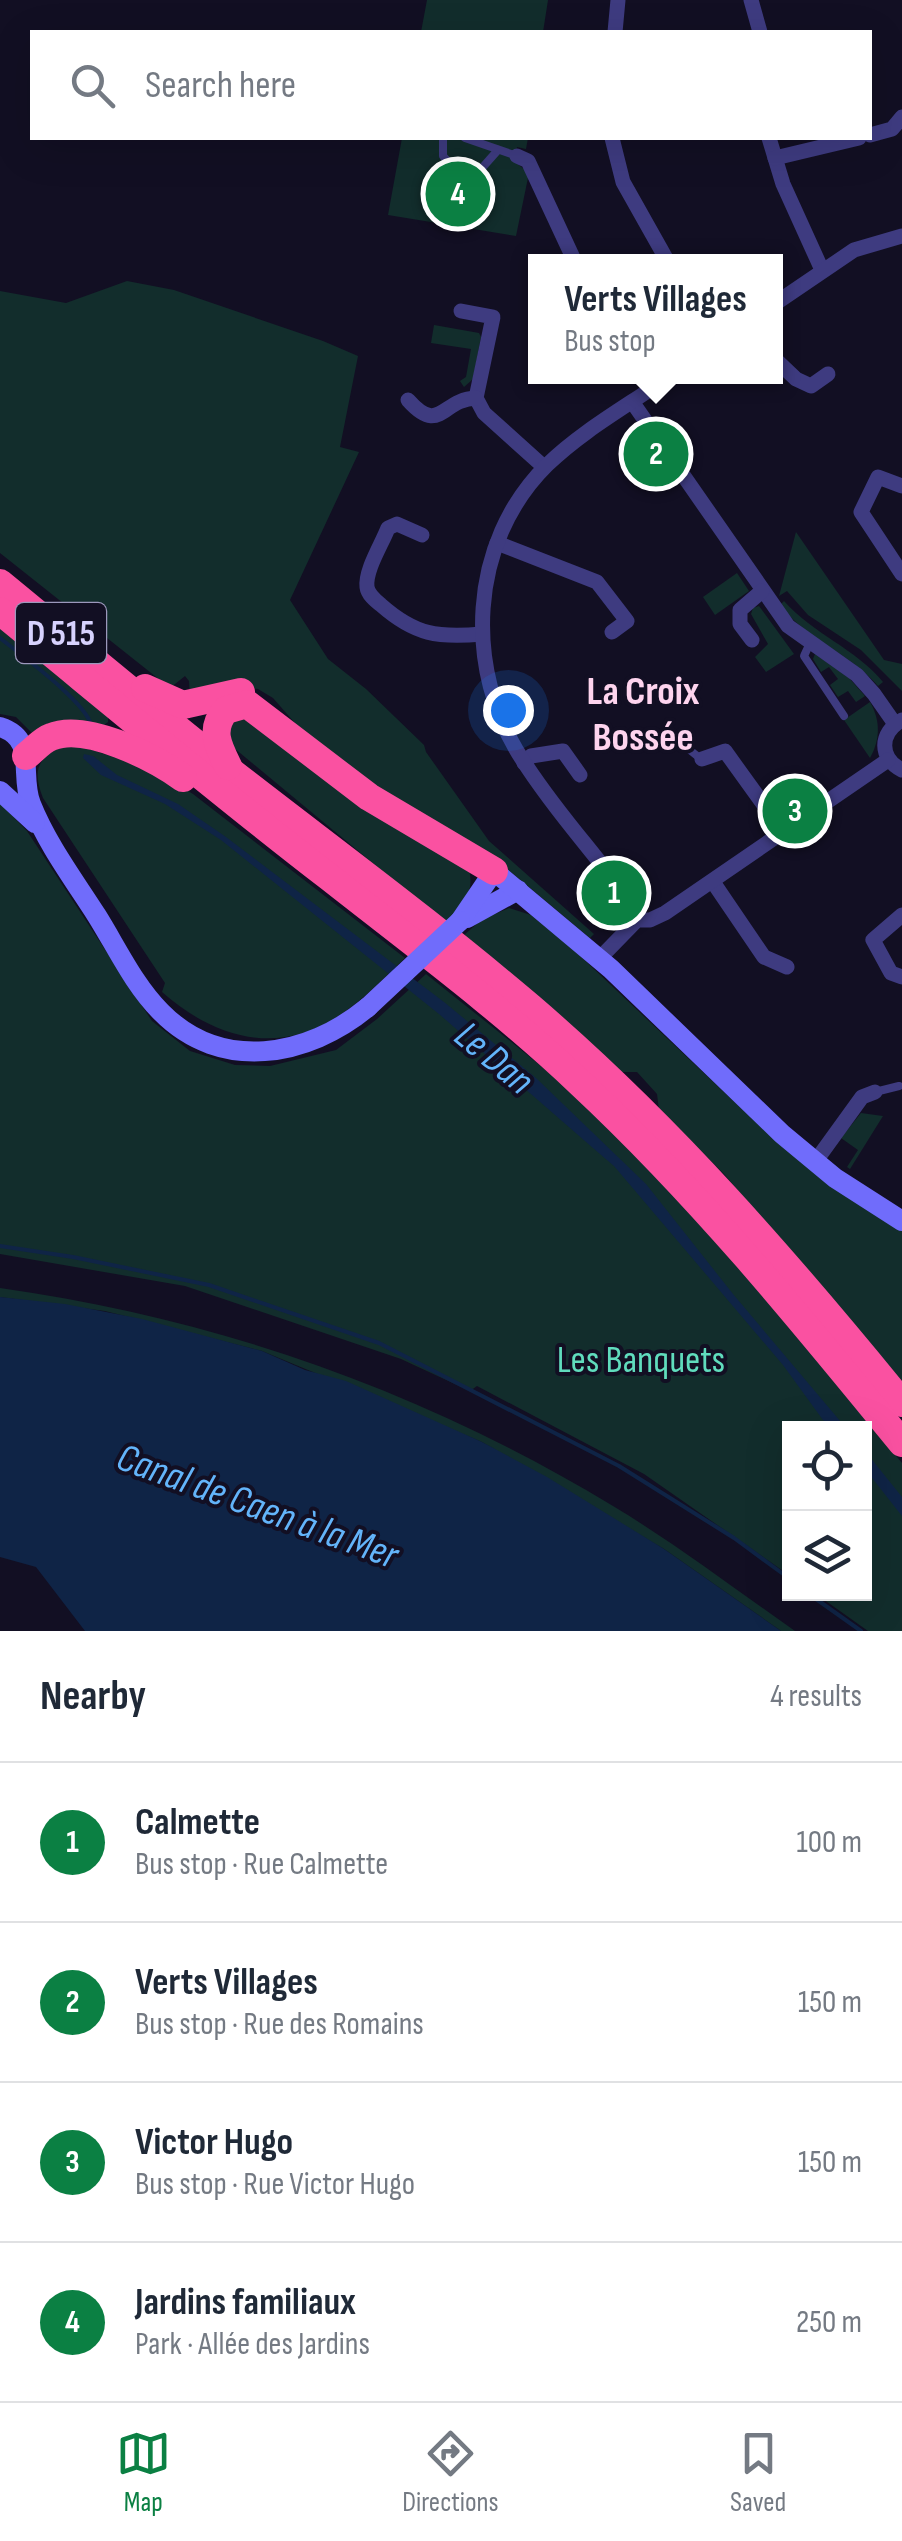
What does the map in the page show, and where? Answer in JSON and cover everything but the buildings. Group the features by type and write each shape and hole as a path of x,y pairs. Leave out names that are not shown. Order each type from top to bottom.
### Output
{"highway":[{"name":"D 515","path":"0,583 230,771 446,938 593,1064 720,1188 902,1403"},
{"name":"D 515","path":"0,611 512,1021 638,1140 762,1272 902,1443"},
{"path":"122,683 183,705 243,692 261,697 318,760"},
{"path":"230,771 215,734 221,714 241,704 261,712 368,797 494,871"},
{"path":"25,764 50,737 69,734 128,747 167,767 327,876"}],"street":[{"path":"615,30 618,0"},
{"path":"751,0 759,30"},
{"path":"872,135 892,130 902,116"},
{"path":"612,140 623,182 664,254"},
{"path":"769,140 822,270"},
{"path":"775,158 851,140"},
{"path":"518,156 528,160 571,254"},
{"path":"783,298 854,250 902,236"},
{"path":"461,312 493,317 476,398 484,412 544,468"},
{"path":"783,367 796,380 812,386 828,374"},
{"path":"599,959 638,920 650,920 665,913 895,765 884,741 898,722 856,675 788,626 639,398 638,384"},
{"path":"638,920 622,890 524,763 501,723 485,669 482,634 484,588 497,543 514,508 544,468 572,442 659,384"},
{"path":"408,400 422,415 432,417 462,399 476,398"},
{"path":"902,486 878,477 860,512 902,574"},
{"path":"422,534 398,524 388,528 367,583 369,593 419,632 482,634"},
{"path":"497,543 597,582 627,621 612,632"},
{"path":"752,640 740,624 740,610 762,591"},
{"path":"0,727 16,734 25,764 28,798 43,832 142,989 169,1020 194,1037 240,1051 285,1050 328,1035 368,1006 460,921 494,871 599,959 815,1162 902,1221"},
{"path":"524,763 531,756 563,751 580,776"},
{"path":"702,760 725,751 784,834"},
{"path":"25,764 12,782 0,789 43,832"},
{"path":"713,882 764,958 786,968"},
{"path":"460,921 518,890"},
{"path":"902,915 873,940 891,973 902,978"},
{"path":"815,1162 862,1098 876,1092"}],"lane":[{"path":"443,140 443,156 457,171 482,168 498,150"},
{"path":"471,140 518,156"},
{"path":"810,644 804,656 844,716"},
{"path":"681,743 702,760"},
{"path":"876,1092 899,1086"}],"green space":[{"path":"427,0 548,0 543,30 421,30"},
{"path":"402,140 528,140 526,149 517,147 515,162 529,173 516,236 388,215"},
{"path":"127,281 174,290 358,356 340,447 359,452 290,600 328,659 366,689 424,745 489,841 594,934 590,938 492,856 322,754 273,698 258,689 243,687 190,699 185,676 170,688 0,553 0,291 66,303"},
{"path":"434,325 479,333 481,337 473,379 464,387 460,381 466,377 471,349 431,343"},
{"path":"796,532 884,660 902,664 902,691 861,650 808,615 787,591 779,596"},
{"path":"737,573 749,591 715,615 703,597"},
{"path":"784,601 883,682 878,686 855,664 803,628 780,605"},
{"path":"759,606 794,654 766,672 755,657 768,644 751,614"},
{"path":"0,625 108,714 108,722 35,736 16,717 0,714"},
{"path":"815,654 849,678 865,696 856,702 848,691 838,697 830,685 838,679 829,667 821,672 813,659"},
{"path":"870,702 878,730 870,758 844,720"},
{"path":"239,713 469,869 469,893 462,905 445,923 228,743 225,727"},
{"path":"70,743 154,770 193,794 405,958 340,1015 293,1036 270,1038 225,1031 182,1008 162,992 165,983 43,798 38,777 41,763"},
{"name":"Les Banquets","path":"0,803 27,831 152,1021 190,1051 235,1065 270,1066 336,1050 426,974 591,1109 652,1169 726,1250 868,1421 782,1421 782,1570 644,1474 477,1386 470,1391 401,1359 185,1286 0,1254"},
{"path":"509,908 531,915 576,952 763,1129 902,1229 902,1383 724,1174 659,1110 657,1094 637,1072 621,1072 463,936 481,920"},
{"path":"861,1113 883,1116 850,1169 847,1167 858,1150 841,1138"},
{"path":"0,1288 161,1319 240,1340 393,1395 468,1428 613,1506 795,1631 781,1631 664,1549 482,1442 262,1351 105,1311 0,1297"},
{"path":"872,1426 902,1463 902,1631 868,1631 826,1601 872,1601"}],"water":[{"path":"84,754 93,756 117,775 178,804 226,837 444,1002 536,1078 646,1184 840,1421 823,1420 783,1365 614,1166 439,1014 221,840 165,804 101,775 83,758"},
{"name":"Canal de Caen à la Mer","path":"0,1297 65,1304 142,1319 262,1351 305,1370 346,1381 482,1442 547,1477 664,1549 781,1631 85,1631 36,1567 0,1557"},
{"path":"872,1460 902,1497 902,1516 872,1478"}],"waterway":[{"name":"Le Dan","path":"0,638 66,692 91,725"},
{"path":"0,1246 209,1285 379,1343 619,1466 734,1538 782,1573"},
{"path":"819,1601 861,1631"}],"place":[{"name":"Jardins familiaux","path":"458,194"},
{"name":"Verts Villages","path":"656,454"},
{"name":"Victor Hugo","path":"795,811"},
{"name":"Calmette","path":"614,893"}],"district":[{"name":"La Croix Bossée","path":"643,713"}]}
